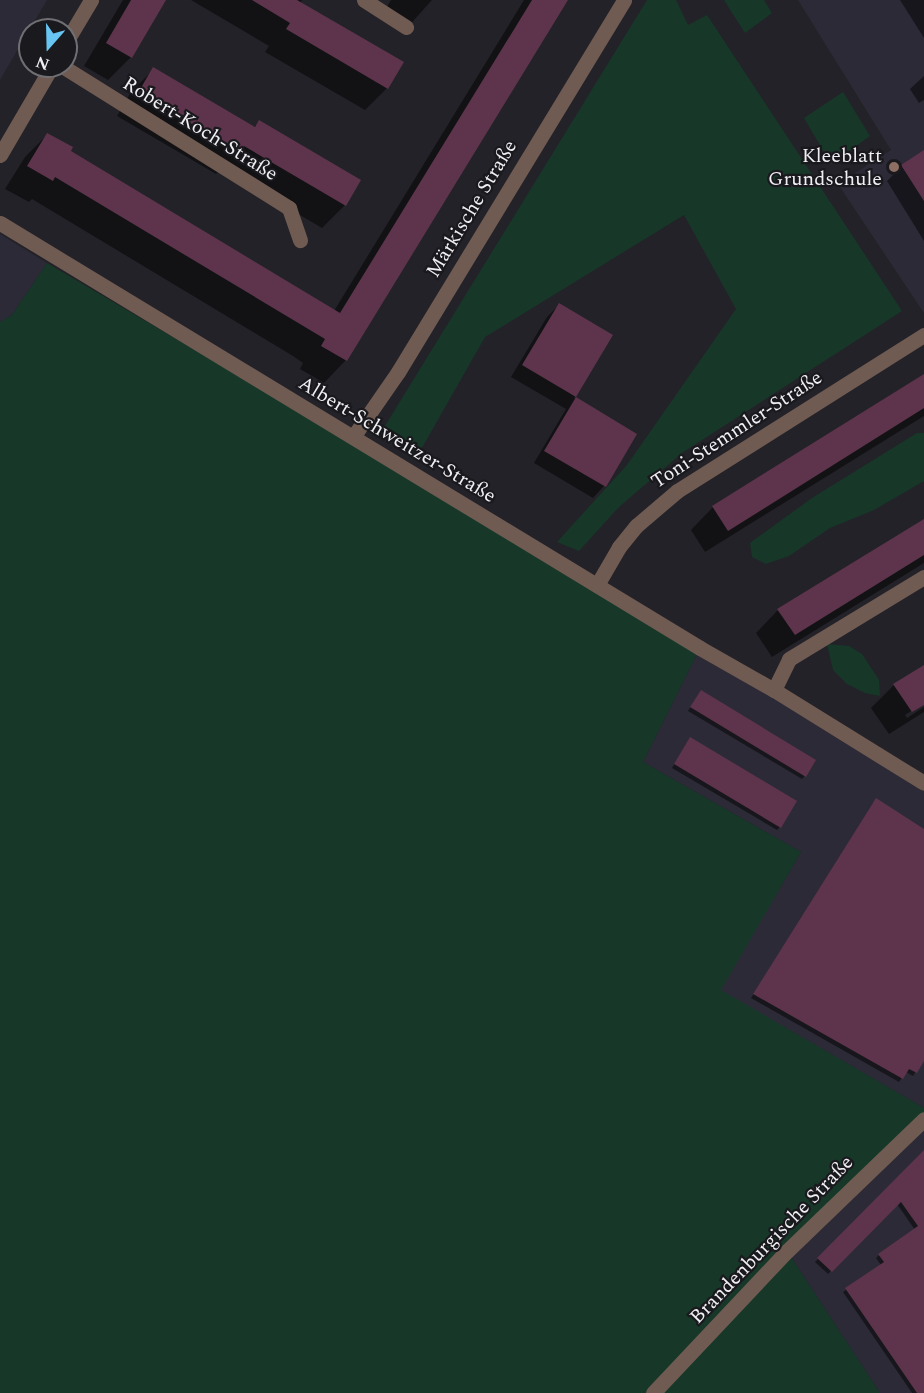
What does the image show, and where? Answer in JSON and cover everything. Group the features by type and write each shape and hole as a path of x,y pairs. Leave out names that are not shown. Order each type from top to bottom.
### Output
{"street":[{"path":"78,22 91,0"},
{"path":"365,0 406,27"},
{"name":"Märkische Straße","path":"353,437 398,372 624,0"},
{"name":"Robert-Koch-Straße","path":"78,76 288,208 300,240"},
{"path":"0,155 45,78"},
{"name":"Albert-Schweitzer-Straße","path":"0,223 924,783"},
{"name":"Toni-Stemmler-Straße","path":"597,585 619,547 636,526 677,491 924,335"},
{"path":"774,690 789,659 924,577"},
{"name":"Brandenburgische Straße","path":"653,1393 787,1251 924,1119"}],"shaded area":[{"path":"0,0 47,0 36,18 18,18 18,49 0,80"},
{"name":"Kleeblatt Grundschule","path":"798,0 924,0 924,313 838,184 891,150"},
{"path":"0,234 47,263 12,315 0,322"},
{"path":"700,648 924,783 924,1108 720,990 801,852 643,762"},
{"path":"924,1119 924,1393 880,1393 787,1251"}],"green space":[{"path":"647,0 676,0 688,25 707,15 902,311 682,453 619,507 579,551 557,542 627,465 736,309 684,215 485,337 415,460 380,434"},
{"path":"724,0 764,0 772,13 745,33"},
{"path":"843,92 870,136 831,164 804,118"},
{"path":"47,263 700,648 643,762 801,852 721,990 924,1108 924,1119 787,1251 880,1393 0,1393 0,322 12,315"},
{"path":"917,433 924,433 924,481 874,510 830,528 789,556 766,564 752,557 750,543 812,498"},
{"path":"827,644 849,646 862,654 879,680 880,696 865,693 847,684 833,670"}],"building":[{"path":"131,0 166,0 132,58 106,43"},
{"path":"252,0 297,0 404,62 388,89 286,29 290,23"},
{"path":"532,0 568,0 347,361 321,346 325,339 55,177 53,181 27,166 47,133 73,147 71,151 340,313"},
{"path":"153,67 255,127 259,120 361,180 346,206 244,146 240,152 138,93"},
{"path":"924,150 924,201 901,165"},
{"path":"559,303 613,335 576,397 522,365"},
{"path":"924,374 924,408 728,531 712,506"},
{"path":"576,397 637,434 606,487 544,451"},
{"path":"924,519 924,555 795,635 777,609"},
{"path":"924,665 924,705 912,712 893,684"},
{"path":"701,690 816,760 806,777 690,707"},
{"path":"690,737 797,801 781,828 674,764"},
{"path":"876,798 924,829 924,1061 917,1073 909,1069 903,1079 753,994"},
{"path":"924,1150 924,1393 917,1393 845,1288 884,1262 878,1254 918,1226 901,1202 832,1272 817,1258"}],"place":[{"name":"Kleeblatt Grundschule","path":"894,167"}]}
